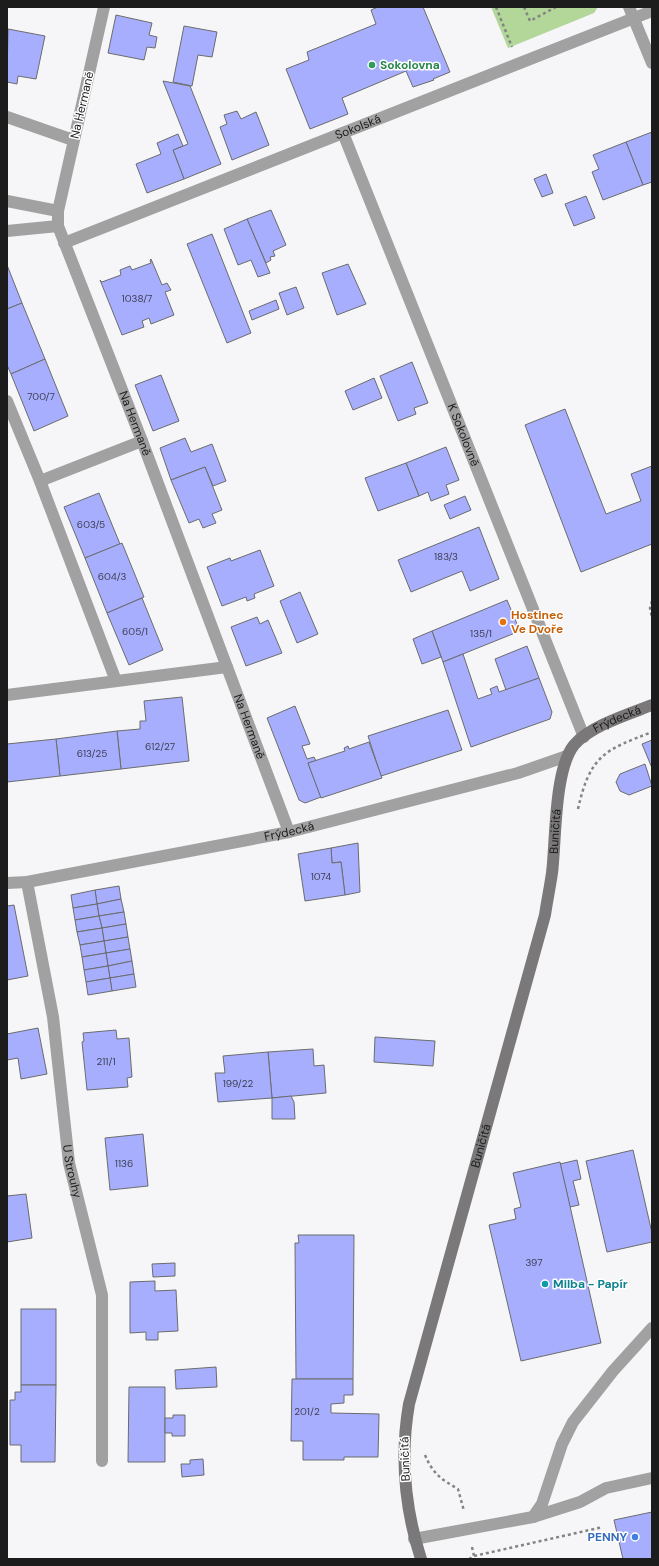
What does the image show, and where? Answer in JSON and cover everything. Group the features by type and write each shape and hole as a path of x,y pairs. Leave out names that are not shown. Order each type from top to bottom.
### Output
{"main road":[{"name":"Frýdecká","path":"584,737 606,724 652,705"},
{"name":"Buničitá","path":"421,1559 414,1539 409,1513 403,1455 404,1431 409,1404 545,915 552,873 558,797 567,756 575,745 584,737"}],"street":[{"name":"Na Hermaně","path":"104,7 58,211 58,226 142,441 289,832"},
{"name":"Sokolská","path":"64,243 343,132 631,13 652,11"},
{"path":"631,13 652,63"},
{"path":"7,117 73,140"},
{"name":"K Sokolovně","path":"343,132 584,737"},
{"path":"7,201 58,211"},
{"path":"7,231 58,226"},
{"path":"7,401 40,481 116,681"},
{"path":"40,481 142,441"},
{"path":"7,695 227,667"},
{"name":"Frýdecká","path":"7,884 28,882 289,832 518,773 567,756"},
{"name":"U Strouhy","path":"28,882 53,1017 69,1163 102,1295 102,1461"},
{"path":"533,1517 542,1504 562,1444 573,1422 613,1371 652,1328"},
{"path":"414,1539 533,1517 580,1502 606,1488 652,1478"}],"path":[{"path":"496,7 514,51"},
{"path":"524,7 530,21 556,7"},
{"path":"652,601 650,608 652,618"},
{"path":"577,814 589,773 599,758 615,746 652,732"},
{"path":"424,1449 431,1470 443,1481 458,1489 474,1556"},
{"path":"470,1559 474,1556 603,1526"}],"green space":[{"path":"491,7 598,7 594,13 508,48"}],"building":[{"name":"Sokolovna","path":"378,7 423,7 450,72 433,79 434,80 413,87 406,71 342,98 348,114 310,129 286,69 309,60 307,52 376,24 371,10"},
{"path":"116,15 152,23 149,35 157,37 155,48 147,47 144,60 108,53"},
{"path":"184,26 217,32 212,57 198,55 192,86 173,82"},
{"path":"8,29 45,36 36,79 18,76 17,84 7,82"},
{"path":"163,81 190,86 221,164 184,179 173,150 188,144"},
{"path":"237,111 241,119 256,112 269,145 232,160 220,127 227,124 224,115"},
{"path":"652,132 652,182 643,185 626,142"},
{"path":"178,134 183,146 173,150 184,179 147,193 136,164 161,154 157,143"},
{"path":"626,142 643,185 603,200 592,172 599,169 593,155"},
{"path":"546,174 553,193 542,197 534,179"},
{"path":"586,196 595,218 574,226 565,204"},
{"path":"271,210 286,245 273,251 275,256 270,257 271,260 266,263 247,219"},
{"path":"247,219 270,273 258,277 251,260 238,265 224,229"},
{"path":"212,234 251,333 227,343 187,244"},
{"path":"151,259 162,285 167,283 171,290 165,292 174,315 151,324 149,318 142,321 144,327 122,335 100,280 102,282 121,275 120,270 130,266 132,270 151,263"},
{"path":"348,264 366,304 337,315 322,273"},
{"path":"7,265 22,303 7,309"},
{"path":"296,287 304,308 287,315 279,293"},
{"path":"276,300 279,309 252,320 249,311"},
{"path":"22,303 45,359 11,374 7,365 7,309"},
{"path":"45,359 68,416 34,431 11,374"},
{"path":"412,362 428,403 414,408 416,414 398,421 380,376"},
{"path":"161,375 179,421 153,431 135,385"},
{"path":"374,378 382,398 353,410 345,391"},
{"path":"565,409 606,514 641,501 631,474 652,466 652,544 581,572 525,425"},
{"path":"185,438 191,452 212,444 226,481 213,486 205,467 171,480 160,448"},
{"path":"446,447 459,480 446,485 449,494 431,501 428,492 419,496 406,463"},
{"path":"406,463 419,496 378,511 365,478"},
{"path":"205,467 222,510 212,514 216,523 203,528 199,519 189,523 171,480"},
{"path":"99,493 120,544 85,558 64,507"},
{"path":"465,496 471,510 450,519 444,505"},
{"path":"479,527 499,579 470,591 462,571 411,592 398,560"},
{"path":"122,543 144,597 107,613 85,558"},
{"path":"260,550 274,586 254,594 255,598 247,601 246,597 222,606 207,567 230,558 231,561"},
{"path":"300,592 318,634 297,643 280,601"},
{"path":"142,598 163,650 129,665 107,613"},
{"path":"507,600 520,631 443,662 432,631"},
{"path":"257,617 260,624 268,620 282,653 246,666 231,627"},
{"path":"432,631 441,657 422,664 413,639"},
{"path":"527,646 539,678 506,690 495,659"},
{"path":"463,654 478,699 492,694 490,689 497,686 499,692 539,678 552,712 550,719 471,747 443,662"},
{"path":"182,697 189,761 121,769 117,731 140,729 140,721 146,721 144,701"},
{"path":"295,706 310,744 302,746 307,759 314,757 316,761 308,763 321,797 305,803 299,800 267,718"},
{"path":"448,710 462,750 381,776 368,736"},
{"path":"117,731 121,769 60,776 56,739"},
{"path":"56,739 60,776 7,782 7,744"},
{"path":"652,740 652,768 642,744"},
{"path":"369,742 382,778 321,798 308,763 345,751 344,748 348,746 349,749"},
{"path":"645,764 652,786 629,795 620,791 616,782 620,774"},
{"path":"358,843 360,892 345,895 341,862 332,863 331,848"},
{"path":"331,848 332,863 341,862 345,895 305,901 298,854"},
{"path":"119,886 121,899 97,904 95,890"},
{"path":"95,890 97,904 73,908 71,895"},
{"path":"121,899 124,912 99,916 97,904"},
{"path":"97,904 99,916 75,920 73,908"},
{"path":"14,905 28,976 7,980 7,906"},
{"path":"124,912 126,924 102,928 99,916"},
{"path":"99,916 102,928 77,932 75,920"},
{"path":"126,924 128,937 104,941 102,928"},
{"path":"102,928 104,941 80,945 77,932"},
{"path":"128,937 130,949 106,953 104,941"},
{"path":"104,941 106,953 82,957 80,945"},
{"path":"130,949 132,961 108,966 106,953"},
{"path":"106,953 108,966 84,970 82,957"},
{"path":"132,961 134,974 110,978 108,966"},
{"path":"108,966 110,978 86,982 84,970"},
{"path":"134,974 136,987 112,991 110,978"},
{"path":"110,978 112,991 88,995 86,982"},
{"path":"38,1028 47,1074 21,1079 18,1058 7,1060 7,1034"},
{"path":"116,1030 117,1039 129,1038 132,1077 127,1078 128,1087 87,1090 82,1042 84,1041 83,1033"},
{"path":"375,1037 435,1041 433,1066 374,1062"},
{"path":"313,1049 314,1066 324,1065 326,1093 272,1098 268,1052"},
{"path":"268,1052 272,1098 218,1102 215,1073 225,1073 223,1056"},
{"path":"291,1096 294,1102 295,1119 272,1119 272,1098"},
{"path":"143,1134 148,1186 110,1190 105,1138"},
{"path":"633,1150 652,1233 652,1242 607,1252 586,1161"},
{"path":"577,1160 581,1179 573,1181 579,1205 570,1207 560,1164"},
{"name":"Milba - Papír","path":"560,1162 601,1343 521,1361 489,1225 516,1219 514,1209 521,1207 513,1173"},
{"path":"26,1194 32,1238 7,1242 7,1196"},
{"path":"298,1235 354,1235 353,1379 296,1379 295,1243 299,1243"},
{"path":"175,1263 175,1276 153,1277 152,1264"},
{"path":"155,1281 155,1291 176,1290 178,1331 158,1332 158,1340 146,1340 146,1332 130,1333 130,1282"},
{"path":"21,1309 56,1309 56,1385 21,1385"},
{"path":"216,1367 217,1387 176,1389 175,1370"},
{"path":"292,1379 353,1379 353,1395 344,1395 344,1403 331,1404 331,1413 379,1414 378,1457 344,1457 344,1460 303,1460 303,1441 291,1441"},
{"path":"21,1385 56,1385 55,1462 21,1462 21,1445 10,1445 10,1400 15,1400 15,1392 21,1392"},
{"path":"129,1387 165,1387 165,1462 128,1462"},
{"path":"173,1415 185,1415 185,1436 172,1436 172,1433 165,1433 165,1418 173,1418"},
{"path":"203,1459 204,1475 182,1477 181,1464 190,1464 190,1460"},
{"name":"PENNY","path":"652,1512 652,1559 623,1559 614,1520"}],"place":[{"name":"Sokolovna","path":"372,65"},
{"name":"Hostinec Ve Dvoře","path":"503,622"},
{"name":"Milba - Papír","path":"545,1284"},
{"name":"PENNY","path":"635,1537"}]}
